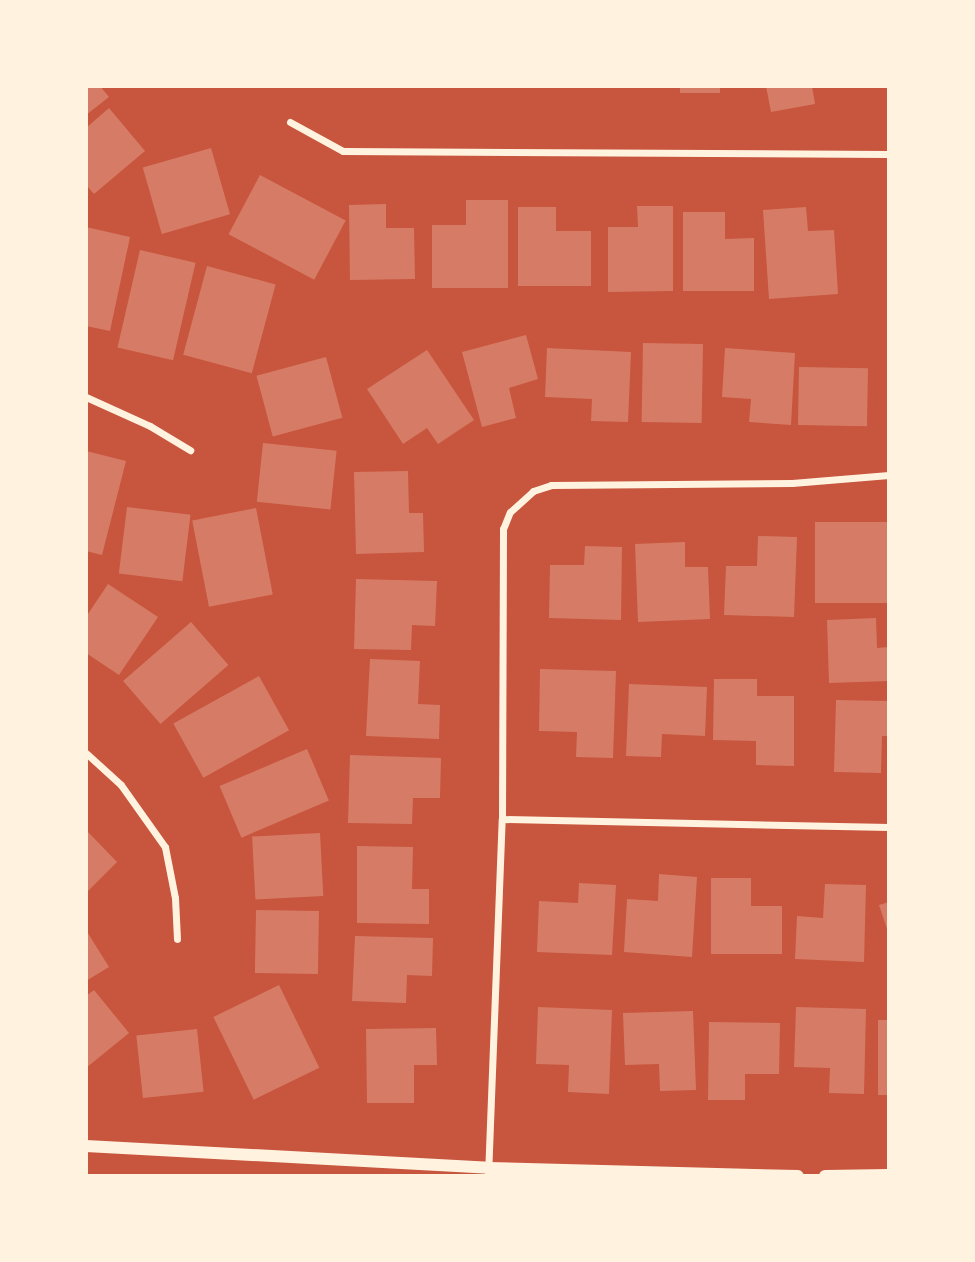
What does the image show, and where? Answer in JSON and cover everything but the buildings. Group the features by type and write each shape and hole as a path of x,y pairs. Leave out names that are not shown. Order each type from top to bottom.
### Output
{"street":[{"path":"290,122 343,151 889,154"},
{"path":"86,397 150,426 190,450"},
{"path":"488,1172 502,819 503,530 510,512 533,491 551,485 792,483 889,475"},
{"path":"86,753 121,785 165,848 175,898 177,939"},
{"path":"502,819 889,827"},
{"path":"86,1146 488,1172 798,1176"},
{"path":"825,1176 889,1175"}]}
